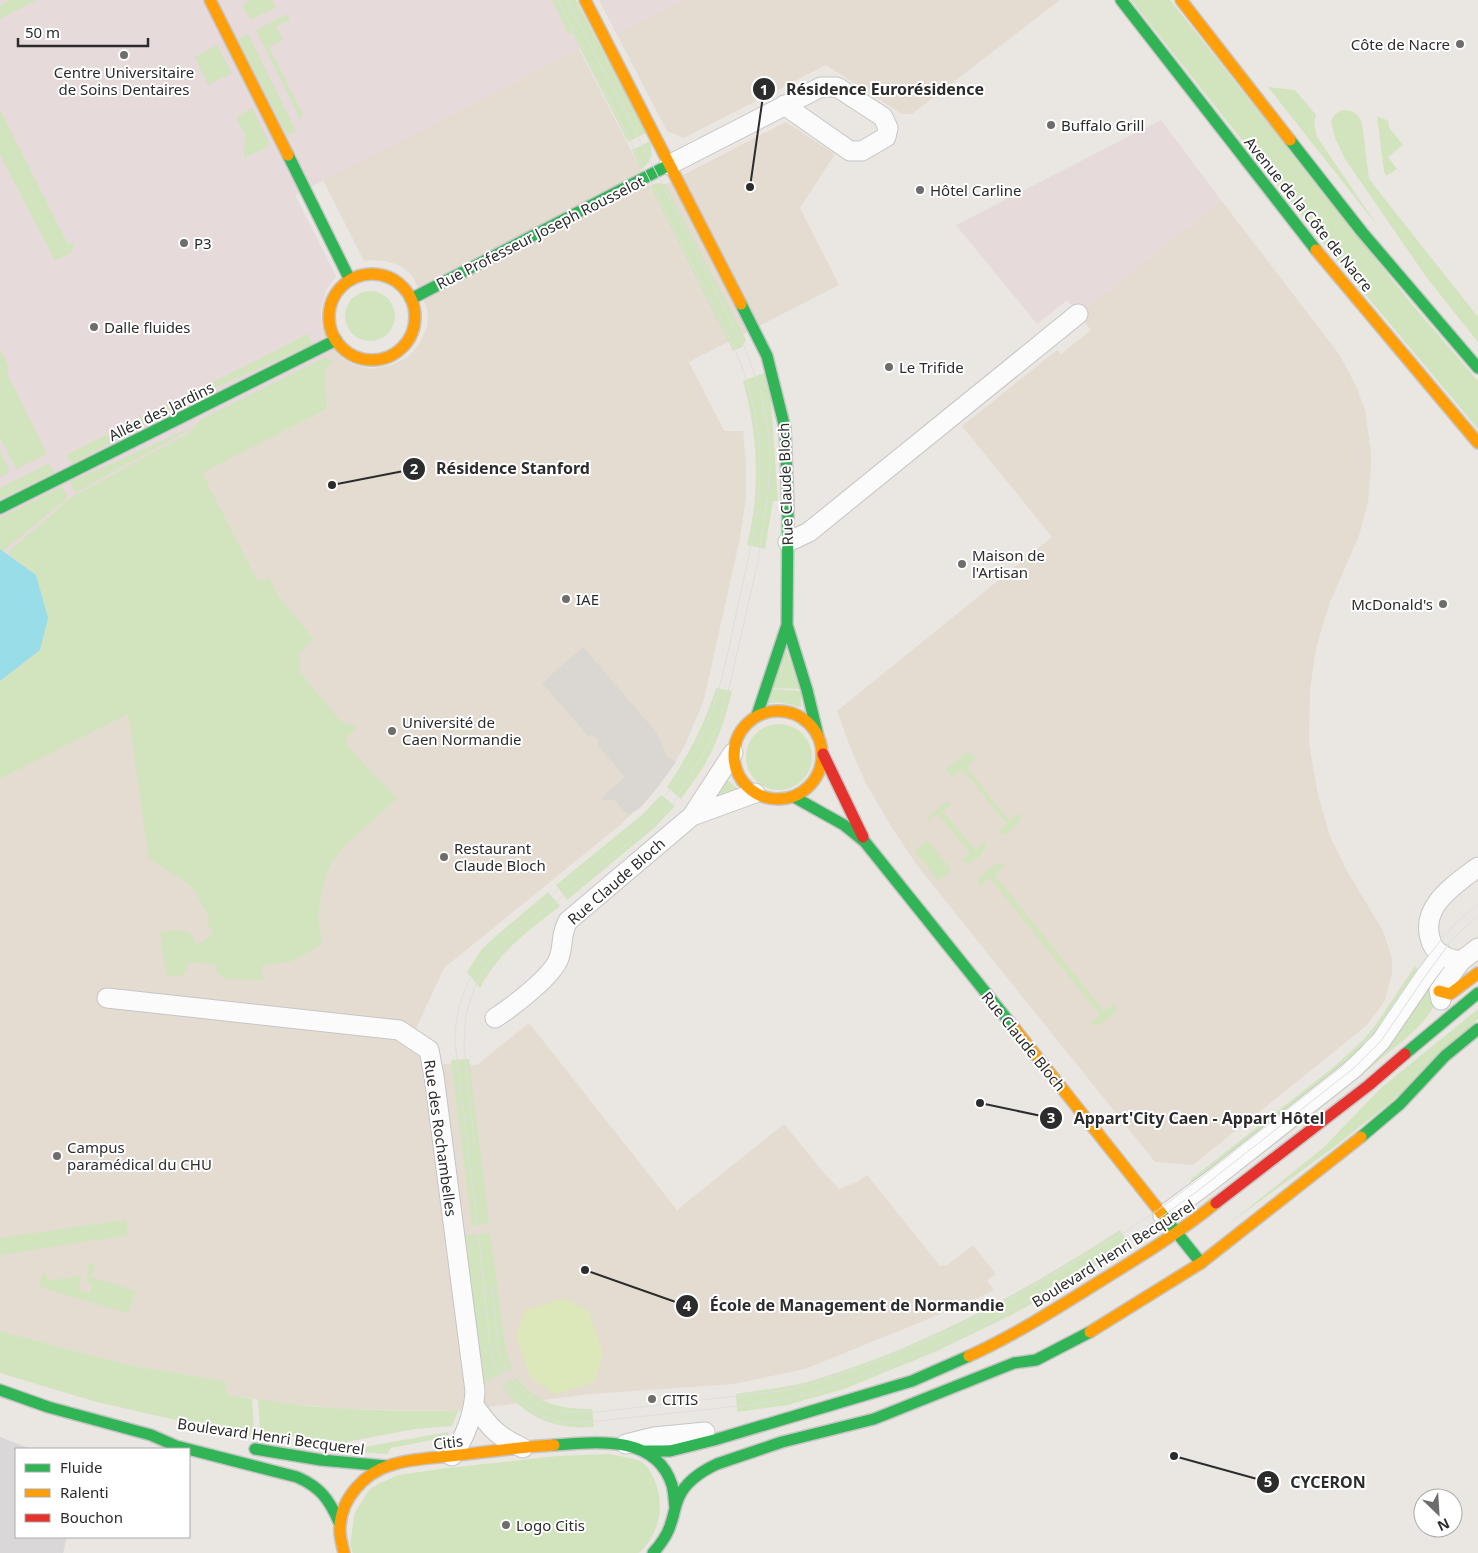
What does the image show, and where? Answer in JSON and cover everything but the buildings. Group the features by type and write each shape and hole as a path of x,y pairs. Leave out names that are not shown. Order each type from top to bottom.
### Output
{"main road":[{"path":"210,0 350,280"},
{"path":"585,0 670,165"},
{"name":"Avenue de la Côte de Nacre","path":"1121,0 1308,241 1478,443"},
{"name":"Avenue de la Côte de Nacre","path":"1181,0 1362,232 1478,368"},
{"name":"Rue Professeur Joseph Rousselot","path":"411,299 670,165"},
{"name":"Rue Claude Bloch","path":"670,165 767,356 785,428 788,508 787,625 757,715"},
{"path":"371,274 392,278 403,287 411,299 415,311 411,336 404,346 394,354 384,358 362,359 352,355 343,349 330,328 329,314 332,300 340,288 350,280 371,274"},
{"name":"Allée des Jardins","path":"0,508 336,340"},
{"name":"Rue Claude Bloch","path":"787,625 807,690 818,736"},
{"path":"776,710 791,712 803,718 812,726 818,736 823,754 819,774 809,787 794,797 777,800 755,794 745,786 739,777 735,768 733,753 740,732 757,715 776,710"},
{"name":"Rue Claude Bloch","path":"823,754 865,842"},
{"name":"Rue Claude Bloch","path":"794,797 844,824 865,842 1201,1263"},
{"path":"1439,991 1450,994 1478,973"},
{"name":"Boulevard Henri Becquerel","path":"645,1451 670,1451 912,1381 986,1348 1067,1302 1208,1210 1369,1085 1478,994"},
{"path":"653,1553 662,1542 671,1525 675,1508 686,1486 698,1474 717,1464 782,1442 874,1419 1014,1363 1036,1360 1085,1335 1201,1263 1361,1137 1400,1104 1444,1056 1478,1029"},
{"name":"Boulevard Henri Becquerel","path":"1335,1126 1369,1085"},
{"path":"1014,1363 1018,1353 1026,1349"},
{"name":"Boulevard Henri Becquerel","path":"0,1390 48,1407 151,1435 184,1448"},
{"name":"Boulevard Henri Becquerel","path":"151,1435 180,1436"},
{"name":"Citis","path":"344,1553 340,1544 339,1522 342,1510 363,1480 386,1466 452,1456 555,1445 599,1443 633,1446 645,1451"},
{"name":"Boulevard Henri Becquerel","path":"245,1447 301,1458 363,1466 386,1466"},
{"name":"Boulevard Henri Becquerel","path":"190,1450 305,1481 323,1493 333,1508 339,1522"},
{"path":"645,1451 661,1465 672,1484 675,1508"}],"street":[{"name":"Rue Professeur Joseph Rousselot","path":"670,165 784,106 821,87 837,87 883,117 888,128 886,137 862,151 850,151 784,106"},
{"path":"788,542 810,532 1078,314"},
{"name":"Rue Claude Bloch","path":"495,1018 506,1011 554,968 559,959 563,929 568,921 692,816 733,753"},
{"name":"Rue Claude Bloch","path":"692,816 755,794"},
{"path":"1461,961 1450,960 1434,948 1430,939 1428,919 1437,902 1450,888 1478,867"},
{"path":"1446,1019 1439,991 1461,961 1478,948"},
{"path":"1163,1216 1354,1068 1381,1041 1442,954"},
{"name":"Rue des Rochambelles","path":"107,998 399,1030 429,1050 474,1382 474,1405 462,1441 452,1456"},
{"path":"474,1405 486,1422 500,1436 524,1448"},
{"path":"622,1445 654,1437 754,1428"}],"shaded area":[{"path":"0,0 575,0 596,40 295,195 336,276 326,290 321,310 322,348 333,360 325,371 328,409 202,473 258,582 0,779"},
{"path":"599,0 681,0 616,33"},
{"path":"681,0 1060,0 912,114 902,114 826,65 684,138 667,131 616,33"},
{"name":"Université de Caen Normandie","path":"579,49 652,191 786,122 835,154 800,208 839,285 689,362 724,431 743,431 746,464 746,498 740,538 704,699 699,712 685,745 675,762 639,807 620,825 444,968 415,1031 411,1034 414,1052 438,1064 477,1065 529,1023 677,1210 784,1124 839,1189 857,1182 867,1175 940,1266 947,1265 973,1245 996,1274 987,1280 994,1290 965,1304 805,1369 734,1384 591,1394 458,1411 344,1409 281,1403 227,1395 225,1381 127,1365 0,1331 0,779 128,713 202,473 328,409 321,321 324,332 335,351 343,359 362,367 373,369 392,365 408,357 420,343 427,326 428,316 426,306 413,277 396,264 375,260 364,261 323,180"},
{"path":"1161,120 1221,200 1079,314 1067,300 1037,324 956,225"},
{"path":"1221,200 1339,354 1356,386 1365,410 1371,452 1368,502 1359,536 1330,602 1316,648 1310,690 1309,743 1318,795 1330,836 1347,871 1383,931 1392,958 1392,973 1386,997 1366,1026 1193,1165 1155,1162 916,864 865,782 837,711 1052,537 962,426 1057,350 1061,354 1091,330 1079,314"},
{"path":"583,647 656,732 667,757 676,762 640,808 628,815 614,800 602,800 603,796 625,777 597,744 598,740 594,735 588,736 542,683"},
{"path":"0,1437 28,1448 15,1448 15,1538 67,1538 63,1553 0,1553"}],"green space":[{"path":"10,0 37,0 0,19 0,5"},
{"path":"251,0 272,0 276,7 250,20 242,5"},
{"path":"552,0 576,0 646,133 628,142 572,33 568,34"},
{"path":"1131,0 1170,0 1410,302 1478,381 1478,429 1340,264"},
{"path":"287,14 290,20 276,27 283,40 269,47 303,115 301,121 256,30"},
{"path":"248,34 296,131 287,135 238,40"},
{"path":"217,45 232,73 208,85 195,57"},
{"path":"1268,87 1295,90 1316,115 1314,123 1317,137 1379,228"},
{"path":"252,108 269,143 268,147 244,158 245,135 236,117"},
{"path":"0,110 68,244 75,242 71,253 55,261 0,155"},
{"path":"1343,110 1355,113 1362,123 1369,179 1478,317 1478,342 1427,278 1345,159 1335,138 1331,121 1335,114"},
{"path":"1377,116 1389,121 1390,129 1403,145 1388,157 1397,169 1386,176 1384,172"},
{"path":"650,141 651,157 641,170 632,150"},
{"path":"657,183 665,184 746,340 742,347 733,351 650,186"},
{"path":"370,291 380,293 388,298 393,306 395,316 393,326 388,334 380,339 370,341 360,339 352,334 347,326 345,316 347,306 352,298 360,293"},
{"path":"308,334 313,344 165,411 163,407"},
{"path":"0,349 9,367 7,373 47,454 16,469 0,438"},
{"path":"325,357 333,360 325,371 327,409 202,473 258,582 269,577 279,597 313,639 300,653 300,672 340,721 357,727 346,738 347,744 397,799 344,846 330,866 323,885 318,916 322,944 289,962 262,965 263,980 224,979 215,971 215,964 188,962 187,969 181,977 166,975 160,932 177,930 190,933 197,945 213,934 207,922 210,920 192,886 149,859 128,714 0,779 0,681 40,650 36,575 7,553 72,497 187,434 200,420"},
{"path":"764,373 771,401 778,501 773,501 765,549 747,545 754,504 756,463 752,422 743,381"},
{"path":"144,416 147,423 72,464 66,455"},
{"path":"190,428 182,434 75,493 70,482"},
{"path":"0,451 10,472 0,477"},
{"path":"49,463 54,473 0,499 0,488"},
{"path":"62,486 68,498 3,551 0,549 0,518"},
{"path":"784,644 800,689 771,688"},
{"path":"716,688 732,691 724,719 705,764 681,799 667,787 695,739"},
{"path":"770,689 801,691 801,707 779,702 765,704"},
{"path":"779,724 792,727 802,734 809,744 812,757 809,770 802,780 792,787 779,790 766,787 756,780 749,770 746,757 749,744 756,734 766,727"},
{"path":"969,753 976,758 966,767 1010,821 1020,813 1020,821 1007,833 997,832 1007,824 963,770 952,777 946,769 964,754"},
{"path":"724,777 739,790 704,809"},
{"path":"661,795 675,806 654,828 567,900 556,885 643,814"},
{"path":"947,801 952,803 943,811 975,850 985,842 986,844 983,852 977,859 969,863 961,862 970,853 938,814 928,821 929,816"},
{"path":"927,840 952,870 938,881 915,851"},
{"path":"996,864 1002,864 1004,867 995,875 1104,1011 1115,1004 1116,1012 1098,1026 1091,1022 1100,1015 990,878 980,886 981,876"},
{"path":"548,892 560,906 525,933 505,952 480,988 467,972 482,949"},
{"path":"1415,966 1420,974 1369,1046 1195,1186 1190,1180 1335,1066 1364,1039"},
{"path":"1427,983 1435,1003 1425,1019 1412,1033 1316,1112 1204,1198 1367,1063"},
{"path":"1478,1009 1478,1019 1390,1103 1330,1150 1230,1223 1323,1148 1381,1088"},
{"path":"469,1059 489,1223 472,1226 451,1060"},
{"path":"126,1220 128,1235 0,1255 0,1238"},
{"path":"1120,1230 1129,1244 1041,1299 937,1351 844,1389 787,1405 737,1412 736,1394 807,1382 889,1354 969,1318 1046,1276"},
{"path":"490,1233 506,1351 512,1368 478,1386 460,1236"},
{"path":"88,1263 95,1265 91,1277 136,1291 128,1313 39,1287 44,1269 48,1281 81,1276 78,1290 90,1293 92,1285 87,1284"},
{"path":"564,1299 588,1310 603,1353 594,1382 555,1394 531,1378 516,1336 525,1310"},
{"path":"0,1331 127,1365 225,1381 228,1395 252,1399 254,1433 249,1435 93,1401 0,1373"},
{"path":"517,1378 533,1394 550,1403 569,1408 592,1409 594,1427 553,1424 531,1414 501,1386"},
{"path":"258,1399 333,1408 458,1411 452,1426 415,1429 346,1442 264,1433 260,1429"},
{"path":"448,1432 448,1435 437,1439 391,1448 387,1454 342,1451"},
{"path":"609,1454 640,1461 649,1470 656,1485 659,1495 659,1516 652,1536 639,1553 353,1553 350,1545 355,1512 370,1489 399,1475 558,1456"}],"water":[{"path":"0,549 36,575 48,618 40,650 0,681"}],"tram line":[{"path":"557,0 718,313 739,359 754,406 760,454 760,477 751,546 727,655 717,695 694,754 674,785 631,830 499,939 473,974 458,1013 455,1043 490,1346 495,1366 509,1390 522,1403 544,1417 571,1423 780,1400 812,1394 870,1373 949,1341 1000,1316 1079,1271 1130,1239 1195,1193 1354,1068 1381,1041 1449,944 1478,916"},
{"path":"475,1147 464,1045 467,1011 476,984 490,961 517,933 654,823 675,800 705,751 716,730 730,684 758,561 768,493 770,459 768,429 761,393 747,352 567,0"},
{"path":"492,1286 498,1348 510,1375 516,1384 537,1403 546,1409 560,1412 598,1412 780,1391 810,1385 868,1365 959,1327 999,1306 1125,1232 1207,1173 1340,1068 1361,1048 1441,940 1456,923 1478,904"}],"traffic: fast":[{"path":"1121,0 1316,250"},
{"path":"1290,140 1362,232 1478,368"},
{"path":"288,155 350,280"},
{"path":"411,299 669,165"},
{"path":"741,304 767,356 785,428 788,508 787,625 807,690 818,736"},
{"path":"0,508 336,340"},
{"path":"757,715 787,625"},
{"path":"794,797 844,825 865,842 1015,1029"},
{"path":"1405,1054 1478,993"},
{"path":"1361,1137 1400,1104 1445,1056 1478,1029"},
{"path":"1161,1213 1201,1263"},
{"path":"653,1553 668,1531 676,1503 682,1491 695,1477 711,1467 782,1442 874,1419 1014,1363 1036,1360 1090,1332"},
{"path":"645,1451 670,1451 714,1440 912,1381 969,1356"},
{"path":"0,1390 48,1407 151,1435 184,1448"},
{"path":"554,1445 606,1443 639,1449 653,1457 664,1469 672,1485 675,1508"},
{"path":"255,1449 321,1460 386,1466"},
{"path":"190,1450 297,1477 312,1485 323,1495 339,1522"}],"traffic: slow":[{"path":"210,0 288,155"},
{"path":"585,0 741,304"},
{"path":"1181,0 1290,140"},
{"path":"1316,250 1478,443"},
{"path":"372,274 396,281 408,293 415,317 408,341 396,353 372,360 348,353 336,341 329,317 336,293 348,281 372,274"},
{"path":"769,711 787,711 803,718 815,730 822,746 822,755 822,764 815,780 803,792 787,799 769,799 753,792 741,780 734,764 734,746 741,730 753,718 769,711"},
{"path":"1439,991 1450,994 1478,973"},
{"path":"1015,1029 1161,1213"},
{"path":"1090,1332 1201,1263 1361,1137"},
{"path":"969,1356 1020,1330 1070,1300 1160,1243 1216,1203"},
{"path":"344,1553 340,1530 341,1517 349,1497 363,1481 381,1469 416,1460 554,1445"}],"traffic: jam":[{"path":"823,754 863,837"},
{"path":"1216,1203 1369,1085 1405,1054"}],"place":[{"name":"Côte de Nacre","path":"1460,44"},
{"name":"Centre Universitaire de Soins Dentaires","path":"124,55"},
{"name":"Buffalo Grill","path":"1051,125"},
{"name":"Résidence Eurorésidence","path":"750,187"},
{"name":"Hôtel Carline","path":"920,190"},
{"name":"P3","path":"184,243"},
{"name":"Dalle fluides","path":"94,327"},
{"name":"Le Trifide","path":"889,367"},
{"name":"Résidence Stanford","path":"332,485"},
{"name":"Maison de l'Artisan","path":"962,564"},
{"name":"IAE","path":"566,599"},
{"name":"McDonald's","path":"1443,604"},
{"name":"Université de Caen Normandie","path":"392,731"},
{"name":"Restaurant Claude Bloch","path":"444,857"},
{"name":"Appart'City Caen - Appart Hôtel","path":"980,1103"},
{"name":"Campus paramédical du CHU","path":"57,1156"},
{"name":"École de Management de Normandie","path":"585,1270"},
{"name":"CITIS","path":"652,1399"},
{"name":"CYCERON","path":"1174,1456"},
{"name":"Logo Citis","path":"506,1525"}]}
